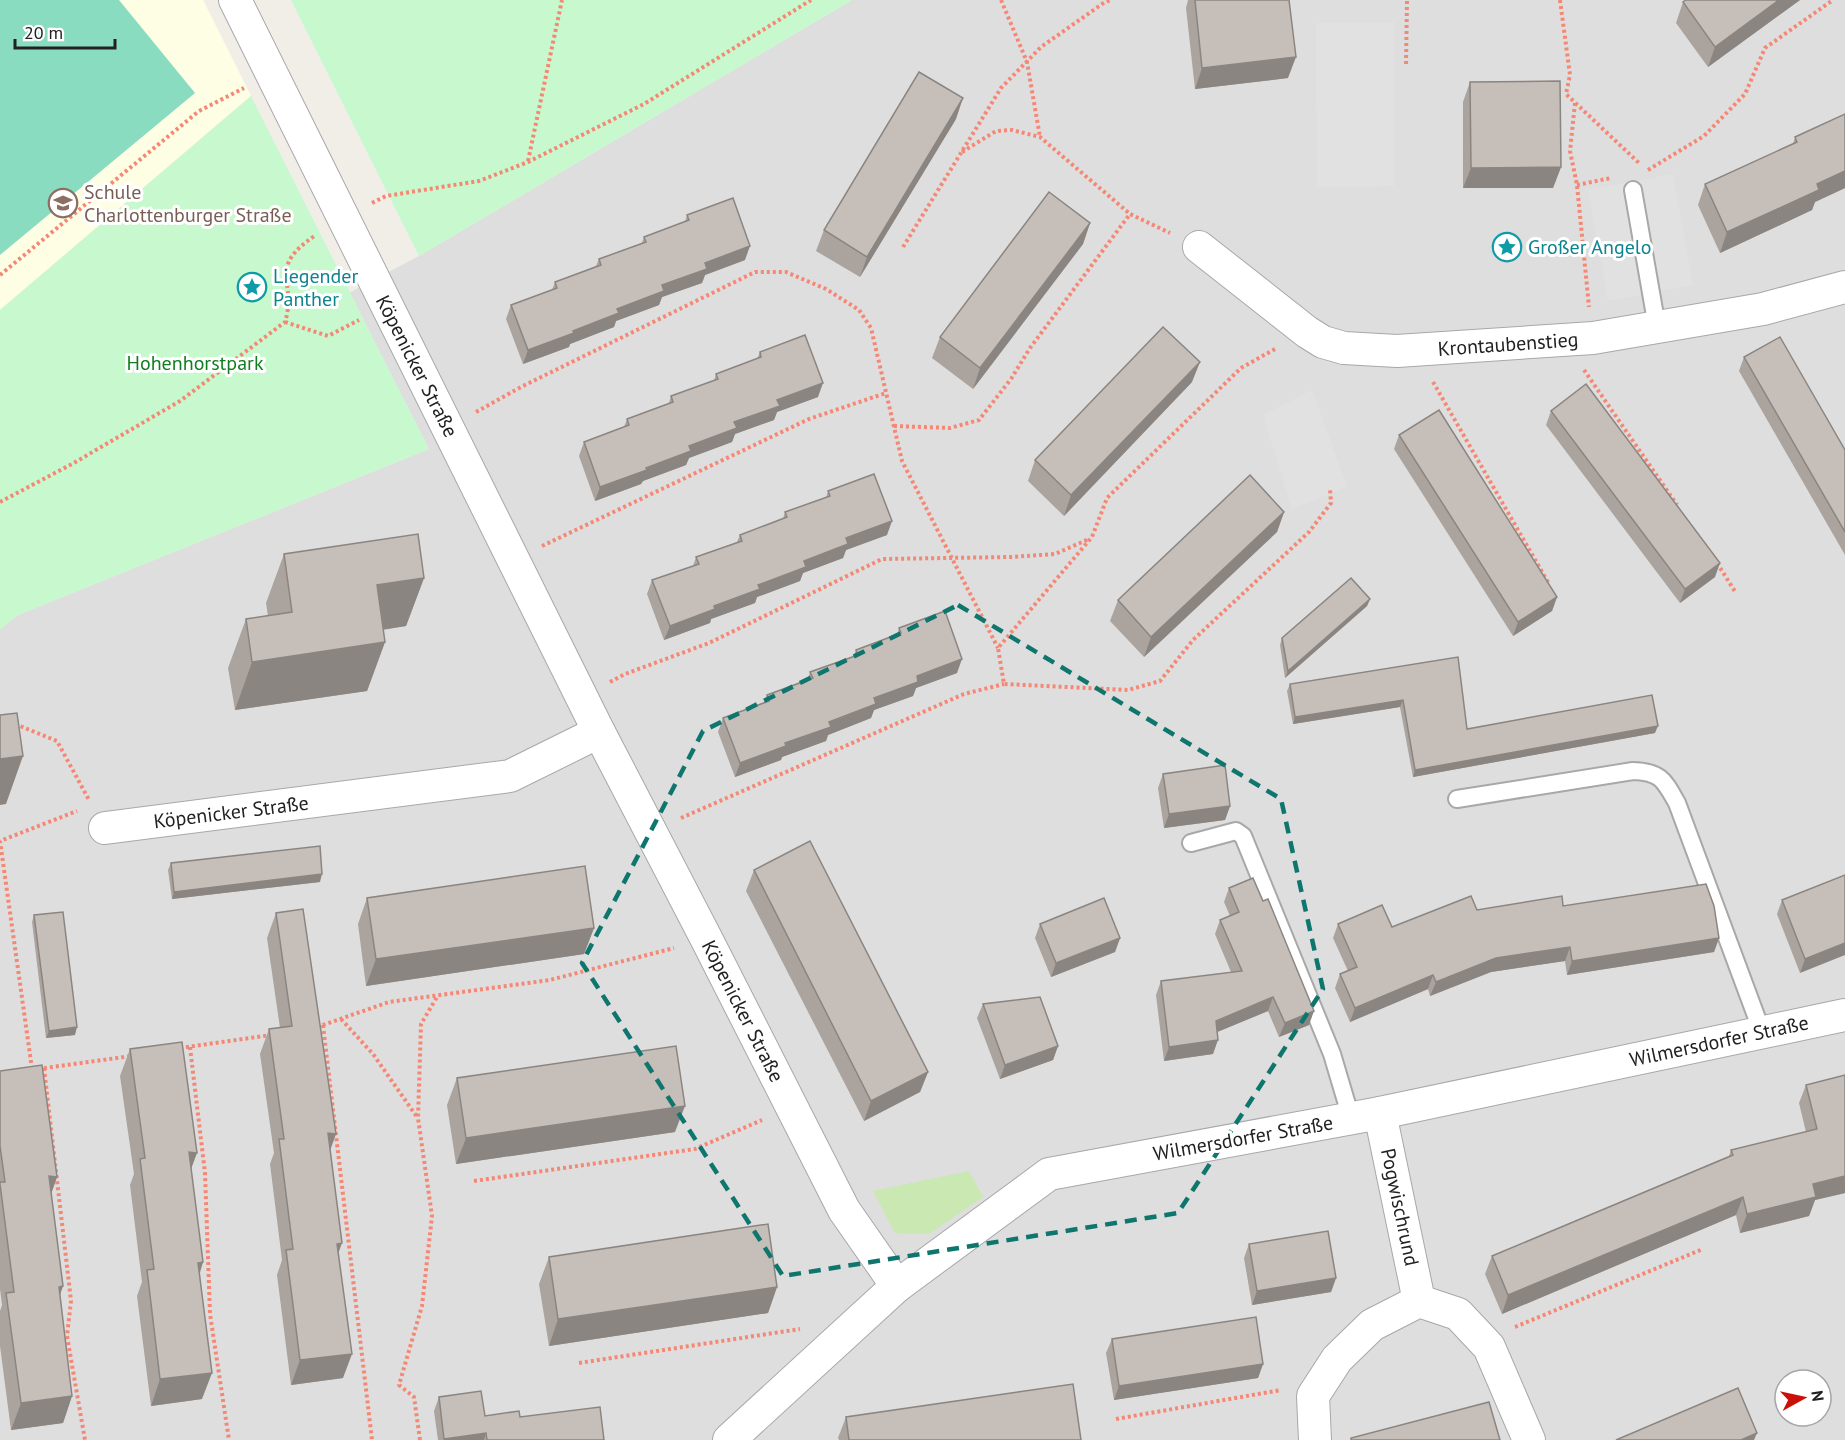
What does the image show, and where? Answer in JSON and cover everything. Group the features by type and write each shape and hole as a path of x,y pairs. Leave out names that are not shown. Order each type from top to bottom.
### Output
{"street":[{"name":"Köpenicker Straße","path":"235,0 599,732 844,1210 897,1286"},
{"name":"Krontaubenstieg","path":"1199,247 1307,332 1323,342 1344,348 1397,351 1578,339 1763,309 1845,287"},
{"name":"Köpenicker Straße","path":"98,817 510,776 599,732"},
{"name":"Wilmersdorfer Straße","path":"733,1439 897,1286 1049,1174 1366,1116 1845,1015"},
{"name":"Pogwischrund","path":"1366,1116 1419,1302"},
{"path":"1315,1440 1313,1396 1336,1359 1372,1325 1419,1302 1458,1314 1489,1347 1529,1440"}],"lane":[{"path":"1633,190 1657,327"},
{"path":"1457,799 1633,771 1651,771 1664,780 1677,803 1762,1032"},
{"path":"1191,843 1236,831 1243,836 1332,1054 1366,1116"}],"path":[{"path":"528,162 561,0"},
{"path":"343,218 386,196 479,181 528,162 644,104 811,0"},
{"path":"1001,0 1027,62 1040,137"},
{"path":"903,247 1000,87 1041,47 1111,0"},
{"path":"1406,64 1407,0"},
{"path":"1560,0 1570,75 1566,94 1647,171 1704,136 1745,94 1765,48 1833,0"},
{"path":"0,275 199,111 271,74"},
{"path":"1575,102 1570,151 1577,185 1578,339 1683,515"},
{"path":"960,153 996,131 1012,130 1040,137 1130,214 1199,247"},
{"path":"894,426 950,428 979,420 1130,214"},
{"path":"0,502 72,464 180,400 285,322 288,311 285,269 292,255 311,239"},
{"path":"447,427 521,387 755,272 786,272 826,289 859,310 871,328 902,461 998,648 1004,684"},
{"path":"285,322 328,336 387,306"},
{"path":"998,648 1092,537 1107,498 1241,368 1307,332"},
{"path":"1414,350 1549,585"},
{"path":"514,560 810,419 886,393"},
{"path":"652,834 696,810 964,694 1004,684 1128,690 1160,681 1193,640 1309,532 1331,503 1330,488"},
{"path":"582,696 625,674 709,643 882,560 1055,554 1092,537"},
{"path":"1710,554 1737,592"},
{"path":"9,722 57,741 98,817 0,841 32,1070"},
{"path":"309,1030 389,1002 550,980 707,940"},
{"path":"420,1440 414,1397 399,1385 422,1306 432,1216 417,1118 421,1024 438,996"},
{"path":"341,1019 373,1054 417,1118"},
{"path":"323,1025 372,1440"},
{"path":"179,1048 273,1035"},
{"path":"190,1047 205,1173 210,1314 229,1440"},
{"path":"21,1072 134,1055"},
{"path":"44,1068 71,1301 67,1336 85,1440"},
{"path":"474,1181 695,1149 792,1107"},
{"path":"1482,1340 1703,1250"},
{"path":"579,1363 801,1329"},
{"path":"1116,1419 1291,1389 1313,1396"}],"highlighted area":[{"path":"958,605 1281,799 1323,989 1178,1213 783,1276 582,963 703,731"}],"shaded area":[{"name":"Schule Charlottenburger Straße","path":"0,0 203,0 251,96 0,310"},
{"path":"852,0 1845,0 1845,1440 0,1440 0,629 18,615 429,449 349,293 419,256"},
{"path":"1394,22 1394,186 1317,187 1316,23"},
{"path":"1673,174 1693,285 1608,301 1588,190"},
{"path":"1312,390 1347,487 1292,509 1263,415"}],"green space":[{"name":"Schule Charlottenburger Straße","path":"0,0 119,0 195,93 0,255"},
{"path":"291,0 852,0 419,256"},
{"name":"Hohenhorstpark","path":"251,96 429,449 18,615 0,629 0,310"},
{"path":"969,1171 983,1197 929,1234 895,1233 873,1191"}],"building":[{"path":"1195,0 1289,0 1296,57 1202,68"},
{"path":"1686,0 1779,0 1715,47 1683,2"},
{"path":"919,72 963,98 867,257 824,230"},
{"path":"1560,81 1561,167 1471,168 1470,82"},
{"path":"1845,114 1845,171 1817,184 1819,190 1727,232 1705,184 1797,142 1795,137"},
{"path":"1049,192 1090,223 980,368 940,337"},
{"path":"733,198 750,246 705,263 707,269 662,285 664,291 617,309 619,313 528,350 511,305 557,288 555,282 601,265 599,259 646,242 644,237 689,220 687,215"},
{"path":"1163,327 1200,362 1071,495 1035,460"},
{"path":"805,335 823,383 777,400 780,406 734,422 737,428 689,446 691,451 600,487 584,442 629,425 627,419 673,402 671,396 718,379 716,374 761,357 760,352"},
{"path":"1780,337 1845,450 1845,532 1744,357"},
{"path":"1586,384 1720,563 1685,589 1551,411"},
{"path":"1439,410 1557,597 1518,622 1399,435"},
{"path":"874,474 892,521 846,538 848,544 804,561 806,567 758,585 760,589 670,626 652,580 699,564 696,557 742,541 740,535 787,517 785,512 830,496 828,491"},
{"path":"1250,475 1284,512 1151,637 1118,600"},
{"path":"418,534 424,578 377,585 385,642 252,662 246,619 292,612 284,554"},
{"path":"1351,578 1370,599 1288,671 1282,638"},
{"path":"945,611 962,659 917,676 918,682 874,698 876,704 829,722 831,727 785,743 786,746 740,763 723,718 769,701 767,695 813,678 810,672 858,655 856,650 901,633 899,628"},
{"path":"1458,657 1467,729 1652,695 1658,726 1415,770 1403,700 1295,717 1290,684"},
{"path":"17,713 23,756 0,759 0,715"},
{"path":"1225,765 1230,806 1169,814 1163,774"},
{"path":"810,841 928,1072 871,1101 754,870"},
{"path":"320,846 322,874 174,892 171,863"},
{"path":"585,866 594,928 376,959 367,898"},
{"path":"1845,875 1845,943 1805,959 1782,900"},
{"path":"1253,878 1263,901 1268,899 1314,1011 1285,1023 1273,997 1216,1021 1218,1040 1169,1047 1161,981 1242,971 1220,920 1239,912 1229,888"},
{"path":"1706,884 1714,906 1719,938 1572,961 1570,947 1496,958 1436,982 1433,975 1355,1008 1340,974 1357,967 1338,924 1382,905 1392,927 1471,896 1477,910 1562,896 1563,906"},
{"path":"1104,898 1120,938 1056,963 1040,924"},
{"path":"303,909 336,1134 328,1133 342,1243 337,1244 352,1354 300,1360 286,1250 293,1249 279,1139 284,1139 269,1029 292,1026 276,913"},
{"path":"63,912 77,1027 49,1031 34,915"},
{"path":"1040,997 1058,1046 1005,1065 983,1004"},
{"path":"182,1042 197,1153 189,1152 203,1262 198,1263 212,1373 160,1379 147,1270 154,1269 140,1159 145,1158 130,1049"},
{"path":"676,1046 685,1106 466,1138 457,1078"},
{"path":"42,1065 57,1177 49,1176 63,1286 59,1287 72,1396 21,1403 6,1293 14,1292 0,1184 0,1182 5,1182 0,1146 0,1071"},
{"path":"1845,1075 1845,1176 1813,1184 1816,1197 1747,1214 1743,1197 1508,1295 1492,1256 1733,1155 1731,1150 1817,1129 1806,1085"},
{"path":"768,1224 777,1287 558,1319 549,1257"},
{"path":"1328,1231 1336,1278 1257,1291 1249,1244"},
{"path":"1256,1317 1263,1364 1119,1386 1112,1339"},
{"path":"1073,1384 1081,1440 849,1440 846,1417"},
{"path":"1738,1388 1757,1433 1741,1440 1616,1440"},
{"path":"481,1391 485,1416 519,1411 520,1417 600,1407 604,1440 487,1440 486,1433 444,1439 439,1397"},
{"path":"1489,1402 1500,1440 1351,1440 1351,1438"}],"place":[{"name":"Schule Charlottenburger Straße","path":"63,203"},
{"name":"Großer Angelo","path":"1507,247"},
{"name":"Liegender Panther","path":"252,287"}]}
